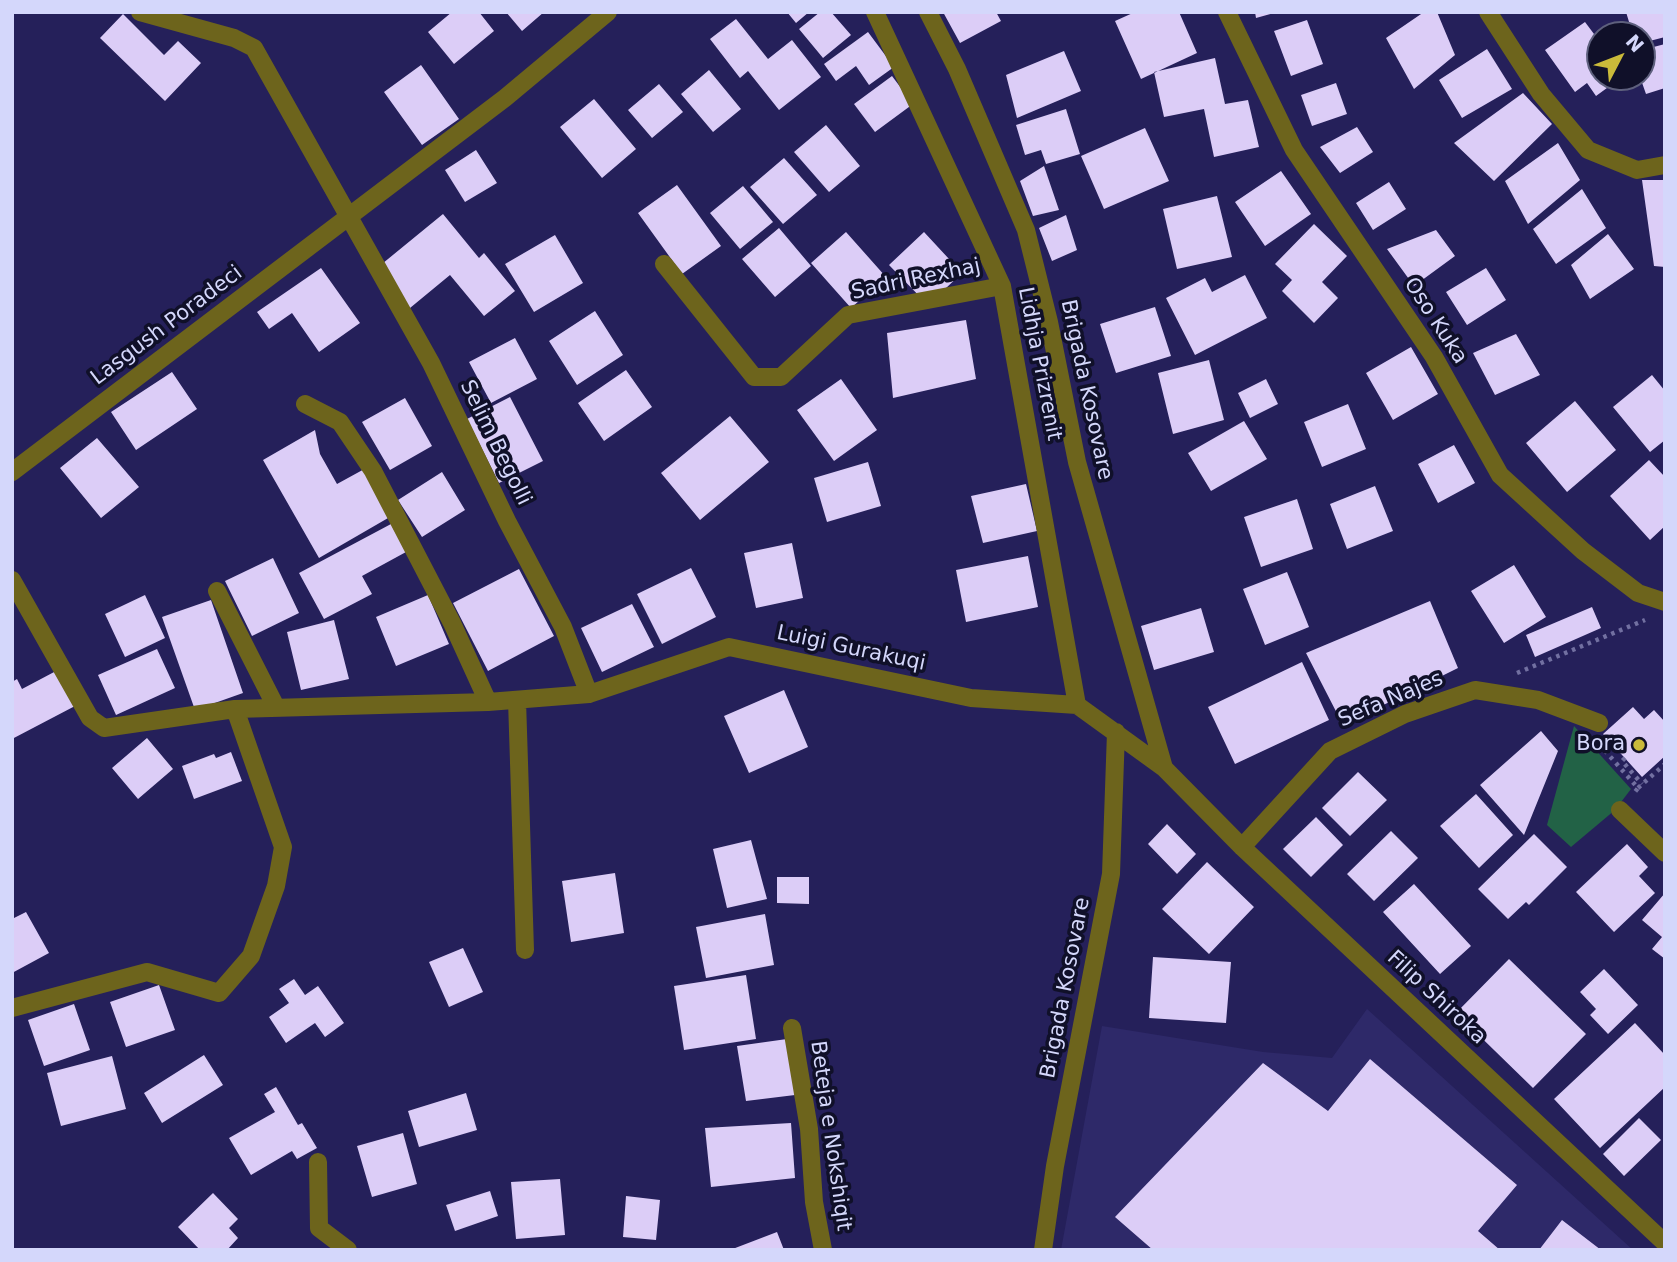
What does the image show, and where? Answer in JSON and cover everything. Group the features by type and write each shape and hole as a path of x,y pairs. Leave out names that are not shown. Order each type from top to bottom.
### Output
{"street":[{"path":"140,12 234,38 254,48 350,217"},
{"name":"Lasgush Poradeci","path":"12,472 505,98 608,12"},
{"name":"Lidhja Prizrenit","path":"875,12 1002,286 1077,705"},
{"name":"Brigada Kosovare","path":"928,12 957,69 1026,230 1077,462 1164,768"},
{"name":"Oso Kuka","path":"1227,12 1294,150 1434,358 1500,475 1583,551 1638,593 1665,602"},
{"path":"1488,12 1541,94 1588,150 1637,170 1665,165"},
{"name":"Selim Begolli","path":"350,217 364,248 431,363 507,520 564,626 589,694"},
{"name":"Sadri Rexhaj","path":"664,264 754,377 781,377 848,316 1002,286"},
{"path":"305,404 340,422 373,471 452,623 488,702"},
{"name":"Luigi Gurakuqi","path":"12,580 90,718 104,728 235,709 488,702 589,694 729,646 971,698 1077,705"},
{"path":"216,591 276,707"},
{"name":"Sefa Najes","path":"1242,847 1330,751 1405,714 1475,690 1538,700 1595,729"},
{"path":"517,700 525,950"},
{"path":"1077,705 1164,768"},
{"path":"12,1009 147,972 219,993 251,956 276,886 283,847 235,709"},
{"name":"Brigada Kosovare","path":"1043,1250 1055,1166 1111,874 1116,732"},
{"name":"Filip Shiroka","path":"1164,768 1242,847 1665,1243"},
{"path":"1620,810 1665,853"},
{"name":"Beteja e Nokshiqit","path":"792,1028 809,1129 814,1202 823,1250"},
{"path":"318,1162 319,1228 348,1250"}],"path":[{"path":"1513,674 1652,617"},
{"path":"1595,729 1640,786"},
{"path":"1625,758 1622,761 1640,786"},
{"path":"1620,810 1640,786 1665,764"}],"shaded area":[{"path":"1367,1009 1633,1250 1061,1250 1102,1026 1263,1052 1332,1058"}],"green space":[{"path":"1574,726 1631,789 1615,810 1571,847 1547,825"}],"building":[{"path":"452,12 479,12 494,31 454,64 428,32"},
{"path":"506,12 544,12 522,31"},
{"path":"787,12 809,12 796,23"},
{"path":"820,12 831,12 851,35 823,58 799,29"},
{"path":"943,12 996,12 1001,21 960,43"},
{"path":"1135,12 1179,12 1197,53 1141,79 1115,21"},
{"path":"1255,12 1274,12 1274,13 1256,18"},
{"path":"1424,12 1437,12 1455,55 1414,89 1386,38"},
{"path":"1626,12 1665,12 1665,37 1656,39 1656,21 1629,21"},
{"path":"123,14 164,55 178,41 201,63 165,101 100,38"},
{"path":"736,19 768,59 792,40 821,77 779,110 748,71 740,78 710,39"},
{"path":"1307,20 1323,64 1291,76 1274,31"},
{"path":"1585,22 1586,84 1575,92 1545,50"},
{"path":"868,32 894,67 869,85 856,66 836,81 824,64"},
{"path":"1665,44 1665,88 1656,91 1656,46"},
{"path":"1487,49 1512,89 1462,118 1439,80"},
{"path":"1064,51 1081,91 1017,118 1006,75"},
{"path":"1215,58 1225,104 1248,100 1259,147 1214,157 1204,109 1164,117 1154,72"},
{"path":"421,65 459,119 422,145 384,92"},
{"path":"709,70 741,109 713,132 681,94"},
{"path":"892,76 913,104 875,132 854,104"},
{"path":"1336,83 1347,114 1312,126 1301,95"},
{"path":"659,84 683,112 652,138 628,110"},
{"path":"1523,93 1552,124 1494,181 1454,143"},
{"path":"594,99 636,149 602,178 560,127"},
{"path":"1066,109 1080,154 1046,164 1041,150 1025,155 1016,125"},
{"path":"826,125 860,166 829,192 794,152"},
{"path":"1357,127 1373,152 1340,173 1320,147"},
{"path":"1145,128 1169,181 1104,209 1081,156"},
{"path":"1558,143 1580,180 1528,224 1505,181"},
{"path":"476,150 497,183 465,202 445,170"},
{"path":"784,158 817,195 783,224 750,187"},
{"path":"1044,166 1059,210 1033,216 1020,181"},
{"path":"1281,171 1311,214 1265,246 1235,202"},
{"path":"1642,180 1665,180 1665,267 1654,266"},
{"path":"1389,182 1406,209 1373,230 1356,203"},
{"path":"677,185 721,246 682,274 638,213"},
{"path":"743,186 773,222 740,249 710,213"},
{"path":"1582,189 1606,228 1556,264 1533,229"},
{"path":"1217,196 1232,257 1177,269 1163,209"},
{"path":"443,214 479,258 484,253 515,291 484,316 450,275 410,308 377,268"},
{"path":"1066,215 1077,250 1052,261 1039,228"},
{"path":"1314,224 1347,256 1322,282 1338,298 1314,323 1282,291 1292,280 1275,264"},
{"path":"779,228 811,266 775,297 742,259"},
{"path":"1436,230 1455,256 1414,286 1387,249"},
{"path":"846,232 886,277 851,308 811,263"},
{"path":"924,232 962,273 928,305 889,265"},
{"path":"1608,234 1634,269 1590,299 1571,265"},
{"path":"555,235 583,283 534,312 505,264"},
{"path":"321,268 360,323 319,352 292,313 269,329 257,312"},
{"path":"1486,268 1506,300 1467,325 1446,292"},
{"path":"1245,275 1267,318 1195,355 1166,298 1205,278 1212,292"},
{"path":"1155,307 1171,356 1116,373 1100,324"},
{"path":"595,311 623,355 577,385 549,341"},
{"path":"966,320 976,379 893,398 887,333"},
{"path":"1516,334 1540,375 1495,395 1473,353"},
{"path":"515,338 537,379 491,403 469,362"},
{"path":"1411,347 1438,394 1393,420 1366,373"},
{"path":"1209,360 1224,420 1173,434 1158,373"},
{"path":"626,370 652,407 604,441 578,403"},
{"path":"172,372 197,409 136,450 111,412"},
{"path":"1652,375 1665,391 1665,440 1650,452 1613,407"},
{"path":"841,379 877,430 834,461 797,410"},
{"path":"1266,379 1278,404 1250,418 1238,393"},
{"path":"510,397 543,461 499,483 467,419"},
{"path":"405,398 432,446 390,470 362,422"},
{"path":"1575,401 1616,450 1567,492 1526,443"},
{"path":"1348,404 1366,449 1322,467 1304,422"},
{"path":"730,416 769,462 700,520 661,473"},
{"path":"1244,421 1267,459 1211,491 1188,453"},
{"path":"315,430 320,454 337,484 368,467 395,514 319,558 263,460"},
{"path":"97,438 139,487 101,518 60,468"},
{"path":"1454,445 1475,483 1438,503 1418,464"},
{"path":"1649,460 1665,477 1665,526 1650,540 1610,496"},
{"path":"868,462 881,506 827,522 814,478"},
{"path":"442,472 465,510 422,537 398,500"},
{"path":"1026,484 1037,531 983,543 971,496"},
{"path":"1375,486 1393,531 1347,549 1330,504"},
{"path":"1297,499 1313,549 1261,567 1244,517"},
{"path":"391,524 406,552 362,576 372,594 324,619 299,573"},
{"path":"792,543 803,598 756,608 744,553"},
{"path":"1028,556 1038,607 966,622 956,570"},
{"path":"273,558 299,613 252,636 225,581"},
{"path":"1514,565 1546,617 1504,643 1471,591"},
{"path":"691,568 716,617 662,644 637,594"},
{"path":"519,569 554,636 488,671 453,603"},
{"path":"1287,572 1309,627 1265,645 1243,589"},
{"path":"145,595 165,638 125,657 105,614"},
{"path":"428,595 449,644 396,666 376,617"},
{"path":"211,600 243,693 195,710 162,617"},
{"path":"1430,601 1458,668 1343,725 1306,653"},
{"path":"632,604 654,647 602,672 581,628"},
{"path":"1592,607 1601,628 1535,657 1526,635"},
{"path":"1201,608 1214,652 1154,670 1141,626"},
{"path":"334,620 349,679 301,690 287,632"},
{"path":"157,649 175,688 116,715 98,675"},
{"path":"1302,662 1329,720 1235,764 1208,707"},
{"path":"56,671 75,706 12,739 12,682 17,679 22,689"},
{"path":"784,690 808,747 749,773 724,716"},
{"name":"Bora","path":"1633,707 1644,719 1654,710 1665,722 1665,756 1642,777 1603,734"},
{"path":"1541,731 1558,751 1524,835 1480,785"},
{"path":"147,738 173,769 138,799 112,768"},
{"path":"231,752 242,781 194,799 182,766 214,754 216,758"},
{"path":"1358,772 1387,800 1350,836 1322,808"},
{"path":"1476,794 1513,835 1479,868 1440,826"},
{"path":"1316,817 1343,845 1311,877 1283,849"},
{"path":"1167,824 1196,854 1177,874 1148,844"},
{"path":"1391,831 1418,858 1374,901 1347,874"},
{"path":"1534,834 1567,867 1529,905 1526,902 1508,919 1478,889"},
{"path":"751,840 767,899 727,908 713,849"},
{"path":"1627,844 1648,867 1639,876 1655,893 1614,932 1576,892"},
{"path":"1207,862 1254,907 1209,954 1162,909"},
{"path":"615,873 624,933 571,942 562,881"},
{"path":"777,877 809,877 809,904 777,903"},
{"path":"1414,884 1471,946 1440,974 1383,912"},
{"path":"1665,893 1665,959 1652,949 1662,937 1642,920"},
{"path":"26,912 49,953 12,973 12,919"},
{"path":"765,914 774,965 706,978 696,927"},
{"path":"463,948 483,992 449,1007 429,962"},
{"path":"1153,957 1231,962 1226,1023 1149,1018"},
{"path":"1509,959 1586,1034 1533,1088 1456,1013"},
{"path":"1604,969 1638,1005 1608,1034 1590,1015 1596,1009 1580,992"},
{"path":"746,975 756,1039 684,1050 674,986"},
{"path":"294,979 305,995 318,986 344,1023 325,1037 315,1023 286,1043 269,1017 289,1003 279,989"},
{"path":"159,985 175,1030 126,1047 110,1002"},
{"path":"74,1004 90,1050 44,1066 28,1020"},
{"path":"1635,1023 1665,1055 1665,1087 1600,1148 1554,1099"},
{"path":"787,1039 795,1095 746,1101 737,1046"},
{"path":"204,1055 223,1085 162,1123 144,1093"},
{"path":"112,1056 126,1109 61,1126 47,1073"},
{"path":"1370,1059 1517,1185 1478,1231 1500,1250 1153,1250 1115,1217 1263,1063 1328,1111"},
{"path":"276,1087 298,1125 302,1123 317,1148 297,1159 292,1151 251,1175 229,1138 275,1112 264,1094"},
{"path":"466,1093 477,1130 419,1147 408,1111"},
{"path":"1639,1118 1661,1140 1624,1176 1603,1154"},
{"path":"791,1123 795,1178 711,1187 705,1128"},
{"path":"403,1133 417,1184 372,1197 357,1146"},
{"path":"560,1179 565,1235 516,1239 511,1182"},
{"path":"490,1191 498,1216 455,1231 446,1205"},
{"path":"213,1193 238,1219 229,1228 238,1238 227,1250 200,1250 178,1227"},
{"path":"626,1196 660,1200 656,1240 623,1237"},
{"path":"1562,1220 1601,1250 1539,1250"},
{"path":"777,1232 784,1250 730,1250"}],"place":[{"name":"Bora","path":"1639,745"}]}
